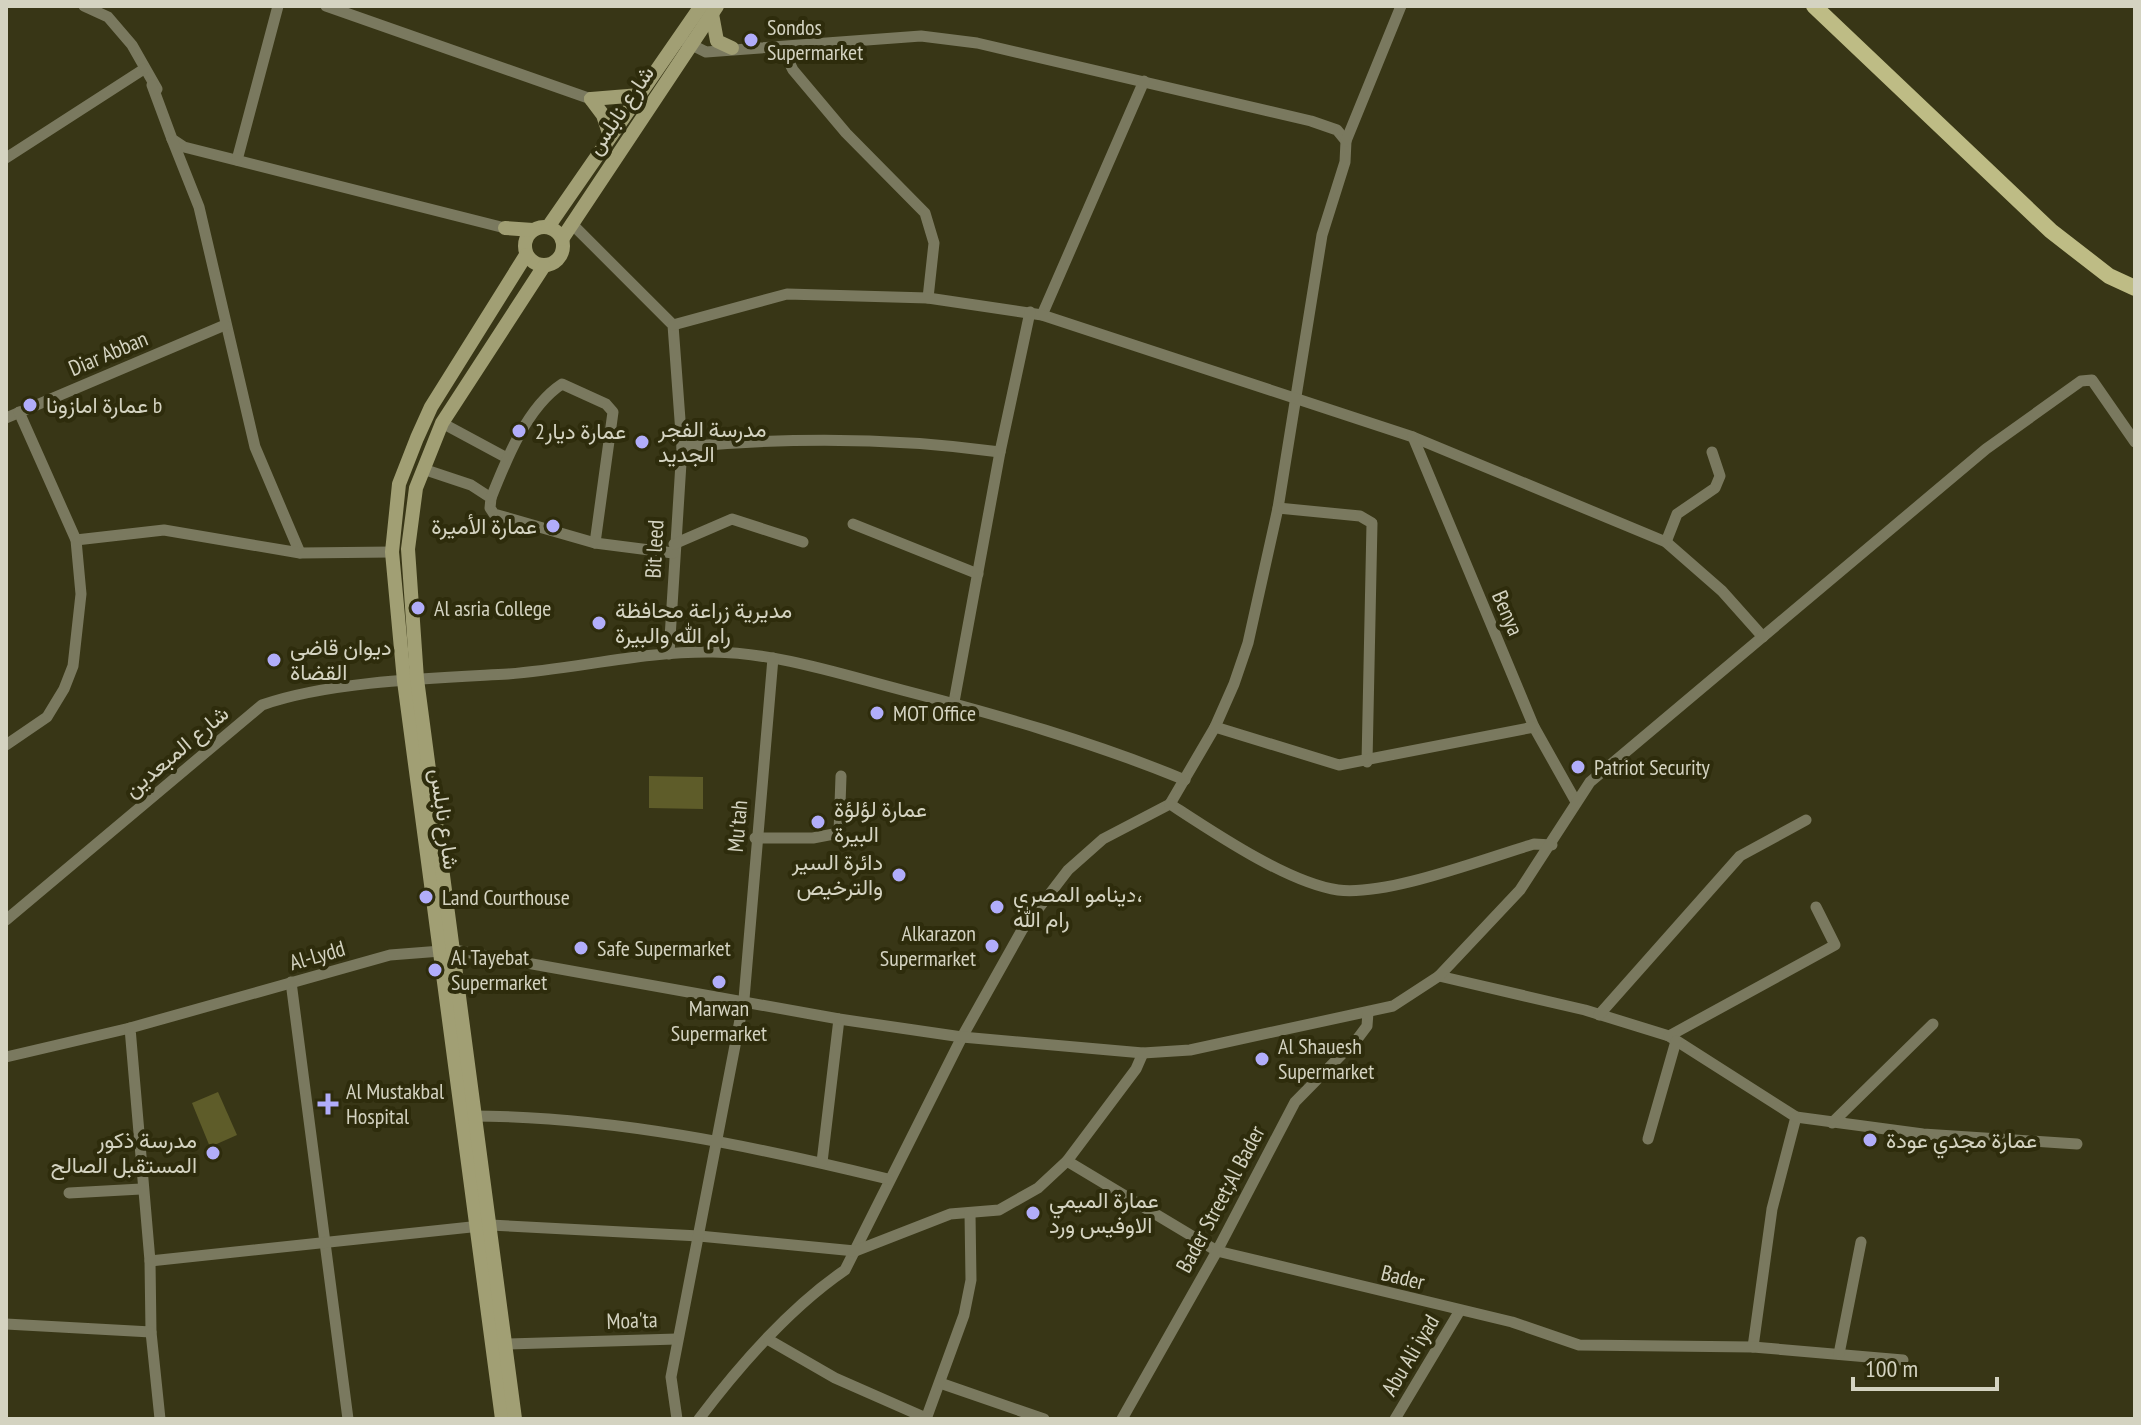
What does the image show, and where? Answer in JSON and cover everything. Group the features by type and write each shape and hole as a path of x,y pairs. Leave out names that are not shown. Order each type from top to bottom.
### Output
{"main road":[{"path":"1799,6 1852,44"},
{"path":"1814,6 2051,231 2109,276 2135,288"},
{"path":"710,9 717,41 732,48"},
{"name":"شارع نابلس","path":"540,229 640,95 710,9"},
{"name":"شارع نابلس","path":"562,239 685,42"},
{"path":"591,99 640,95"},
{"path":"591,99 603,115 610,136"},
{"path":"505,228 540,229 562,239 560,257 544,266 533,263 505,228"},
{"path":"525,251 540,229"},
{"name":"شارع نابلس","path":"502,1419 469,1116 392,552 399,484 417,438 431,407 525,251"},
{"name":"شارع نابلس","path":"411,680 408,549 416,488 442,423 544,266"},
{"name":"شارع نابلس","path":"482,1226 506,1344 515,1419"}],"street":[{"path":"84,6 109,11 132,45 152,85 172,139 184,149 505,228"},
{"path":"237,160 278,6"},
{"path":"326,6 591,99"},
{"path":"699,1419 744,1360 769,1340 812,1296 845,1270 888,1179 1022,930 1068,870 1103,839 1170,804 1215,727 1248,643 1278,508 1322,235 1345,162 1346,141 1401,6"},
{"path":"685,42 706,52 867,39 936,38 977,43 1311,121 1337,130 1346,141"},
{"path":"782,48 793,70 846,133 930,221 934,243 928,298"},
{"path":"6,158 144,69"},
{"path":"954,702 1000,452 1036,314 1144,81"},
{"path":"152,85 159,91 184,149 255,447 300,553"},
{"path":"188,174 190,163 207,153"},
{"path":"571,223 673,325 787,294 928,298 1036,314 1413,437 1666,542 1722,591 1763,637"},
{"name":"Diar Abban","path":"6,418 225,325"},
{"name":"Bit leed","path":"669,654 673,548 682,447 673,325"},
{"name":"Al-Lydd","path":"6,1057 130,1028 390,955 447,950 744,999 839,1019 962,1037 1143,1053 1190,1050 1393,1006 1439,976 1520,890 1552,845 1575,800 1590,782 1986,449 2081,381 2092,380 2135,442"},
{"path":"595,543 613,412 606,404 562,384 540,406 507,458 491,498 490,508 494,514 595,543 673,548 732,519 803,542"},
{"path":"6,745 47,717 64,689 73,666 81,594 76,540 19,412"},
{"path":"442,423 507,458"},
{"name":"Benya","path":"1413,437 1534,727 1575,800"},
{"path":"682,447 826,438 943,444 1000,452"},
{"path":"1666,542 1677,514 1715,488 1720,476 1712,452"},
{"path":"423,469 471,485 491,498"},
{"path":"1278,508 1360,516 1372,523 1367,762"},
{"path":"853,524 978,574"},
{"path":"76,540 164,530 300,553 392,552"},
{"name":"شارع المبعدين","path":"6,920 262,705 284,697 411,680 543,670 669,654 709,652 773,658 954,702 1111,749 1185,780"},
{"name":"Mu'tah","path":"677,1339 719,1142 744,999 755,838 773,658"},
{"path":"1215,727 1339,765 1367,762 1534,727"},
{"path":"755,838 813,838 839,833 841,776"},
{"path":"1170,804 1305,882 1339,890 1368,889 1534,844 1552,845"},
{"path":"1599,1015 1740,856 1806,820"},
{"path":"1648,1139 1672,1039 1835,945 1816,907"},
{"path":"1439,976 1599,1015 1672,1039 1796,1117 1923,1134 2077,1144"},
{"path":"291,982 348,1419"},
{"name":"Bader Street;Al Bader","path":"1122,1419 1217,1251 1295,1102 1358,1038 1367,1026 1368,1012"},
{"path":"822,1162 839,1019"},
{"path":"1832,1123 1933,1024"},
{"path":"130,1028 160,1419"},
{"path":"150,1261 482,1226 699,1236 855,1251 950,1214 999,1210 1038,1188 1067,1161 1136,1069 1143,1053"},
{"path":"469,1116 602,1126 719,1142 822,1162 888,1179"},
{"path":"1753,1347 1772,1209 1796,1117"},
{"name":"Bader","path":"1067,1161 1217,1251 1459,1312 1512,1322 1579,1345 1753,1347 1903,1360"},
{"path":"69,1193 141,1189"},
{"path":"769,1340 835,1378 926,1419 964,1315 971,1280 970,1213"},
{"path":"1839,1354 1861,1242"},
{"name":"Abu Ali iyad","path":"1395,1419 1459,1312"},
{"path":"6,1324 151,1332"},
{"name":"Moa'ta","path":"506,1344 677,1339 671,1377 677,1419"},
{"path":"940,1383 1044,1419"}],"shaded area":[{"path":"649,776 703,777 703,809 649,808"},
{"path":"218,1092 237,1135 210,1147 192,1103"}],"place":[{"name":"Sondos Supermarket","path":"751,40"},
{"name":"عمارة امازونا b","path":"30,405"},
{"name":"عمارة ديار2","path":"519,431"},
{"name":"مدرسة الفجر الجديد","path":"642,442"},
{"name":"عمارة الأميرة","path":"553,526"},
{"name":"Al asria College","path":"418,608"},
{"name":"مديرية زراعة محافظة رام الله والبيرة","path":"599,623"},
{"name":"ديوان قاضي القضاة","path":"274,660"},
{"name":"MOT Office","path":"877,713"},
{"name":"Patriot Security","path":"1578,767"},
{"name":"عمارة لؤلؤة البيرة","path":"818,822"},
{"name":"دائرة السير والترخيص","path":"899,875"},
{"name":"Land Courthouse","path":"426,897"},
{"name":"دينامو المصري، رام الله","path":"997,907"},
{"name":"Alkarazon Supermarket","path":"992,946"},
{"name":"Safe Supermarket","path":"581,948"},
{"name":"Al Tayebat Supermarket","path":"435,970"},
{"name":"Marwan Supermarket","path":"719,982"},
{"name":"Al Shauesh Supermarket","path":"1262,1059"},
{"name":"Al Mustakbal Hospital","path":"328,1104"},
{"name":"عمارة مجدي عودة","path":"1870,1140"},
{"name":"مدرسة ذكور المستقبل الصالح","path":"213,1153"},
{"name":"عمارة الميمي الاوفيس ورد","path":"1033,1213"}]}
